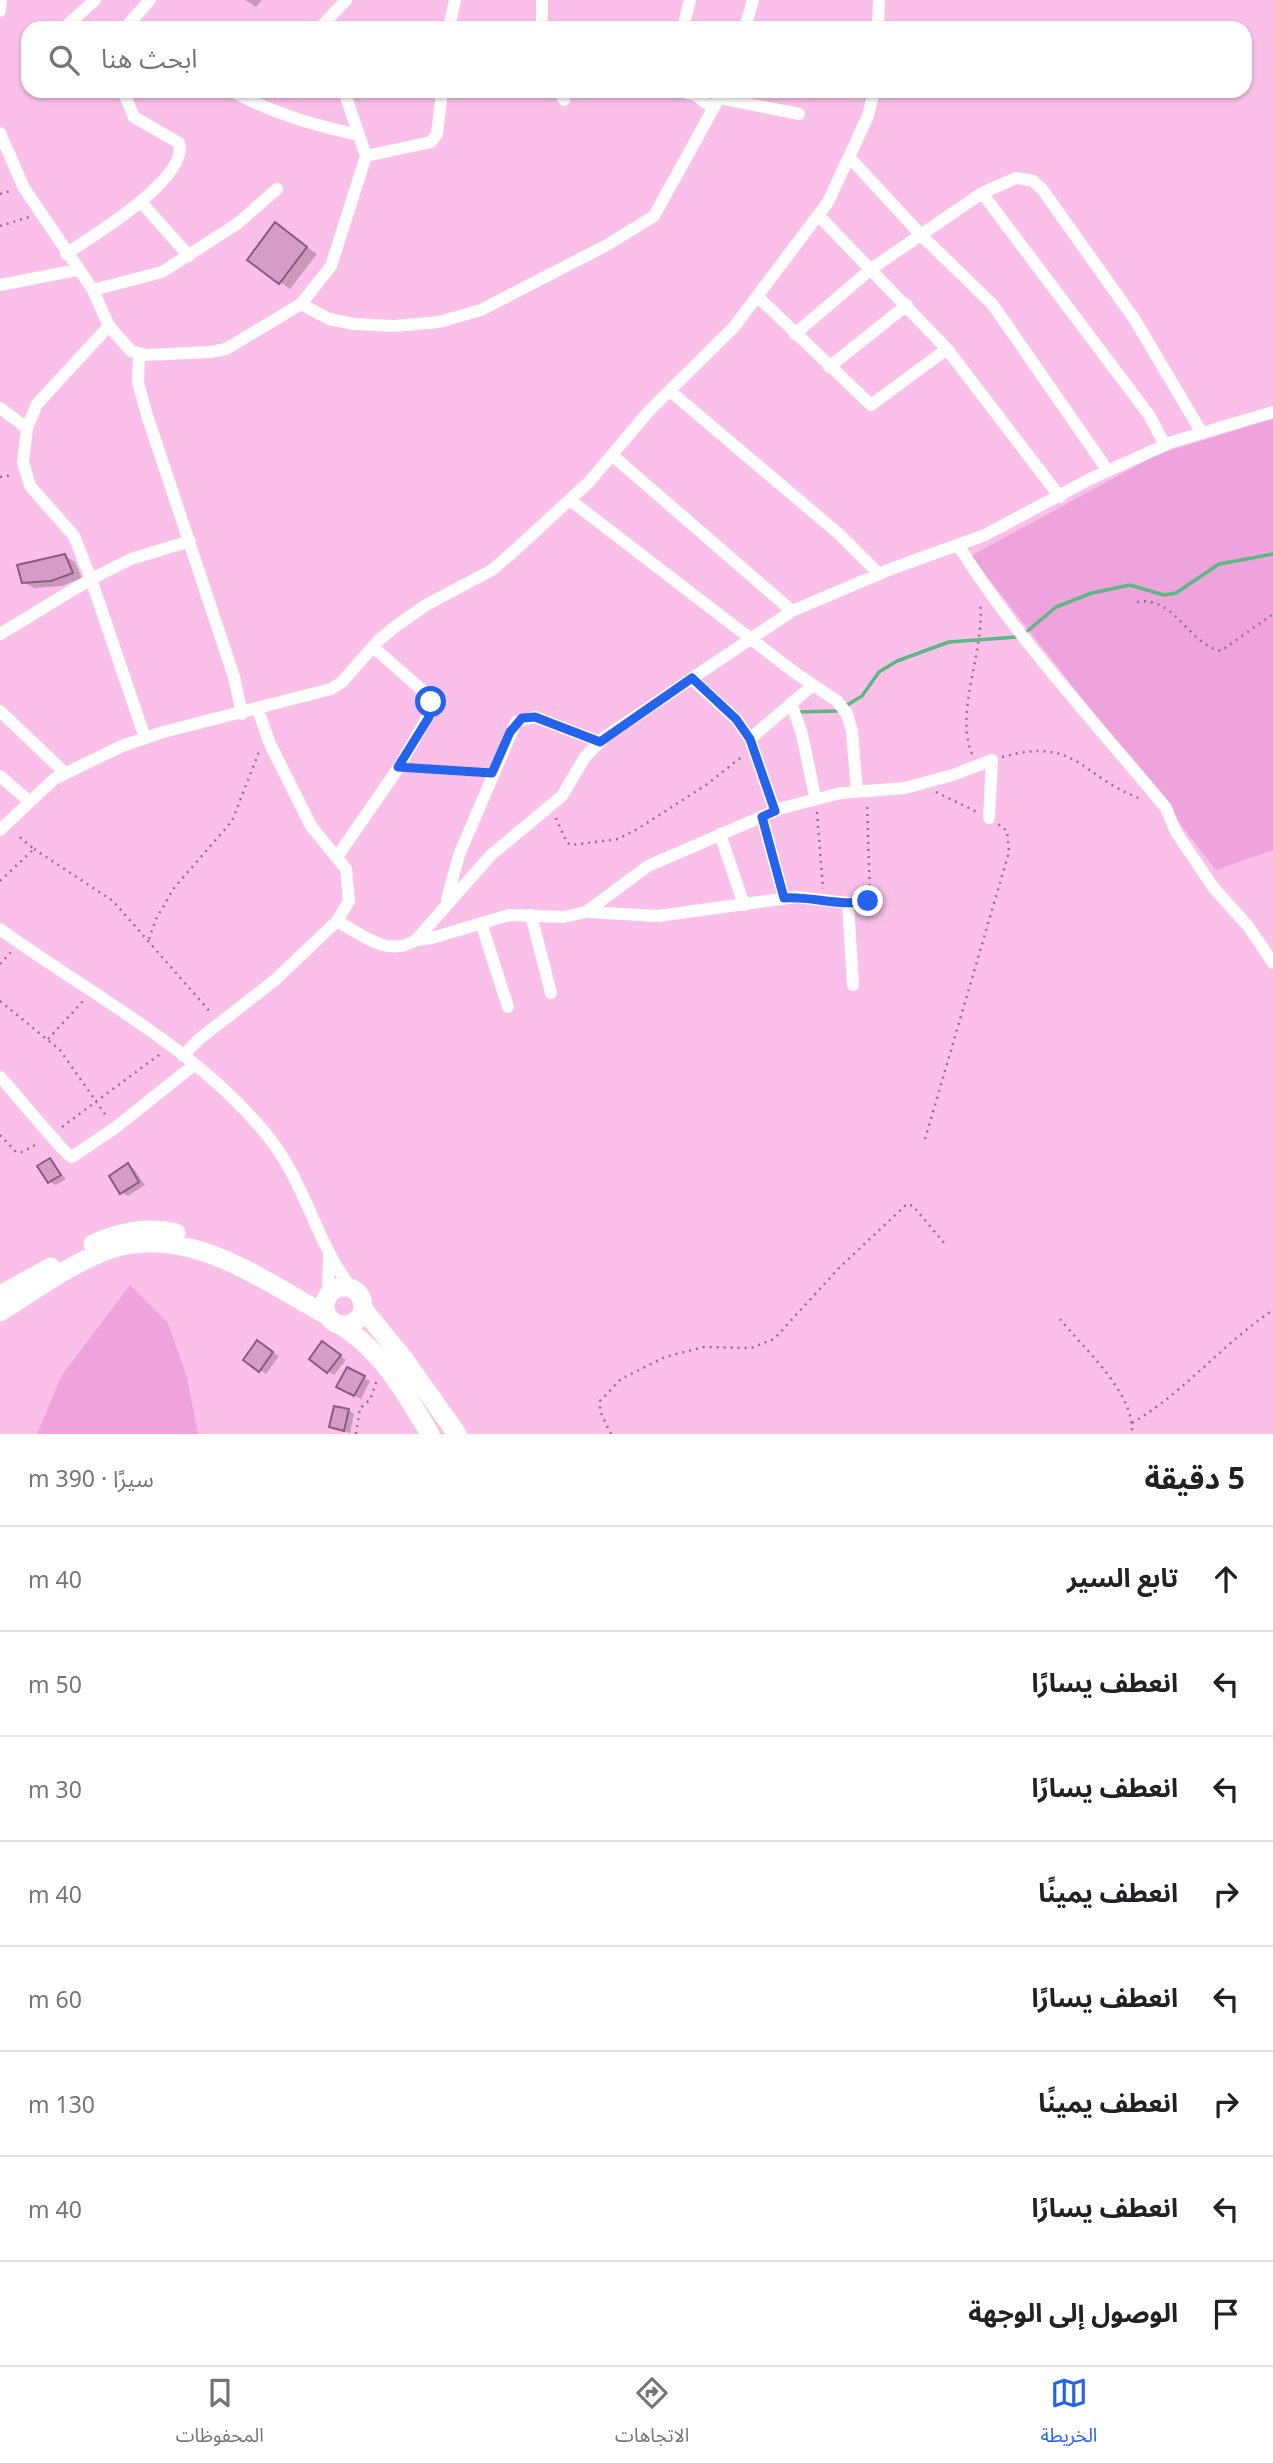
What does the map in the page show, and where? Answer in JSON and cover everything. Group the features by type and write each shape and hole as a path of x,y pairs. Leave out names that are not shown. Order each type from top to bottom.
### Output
{"street":[{"path":"72,21 95,0"},
{"path":"131,21 150,0"},
{"path":"326,21 346,0"},
{"path":"450,21 455,0"},
{"path":"542,0 542,21"},
{"path":"685,21 690,0"},
{"path":"747,21 753,0"},
{"path":"878,21 879,0"},
{"path":"66,254 117,222 141,202 158,186 179,157 181,149 177,140 134,117 126,98"},
{"path":"247,98 276,111 359,135"},
{"path":"0,132 38,213 93,290 109,326 131,351 139,354 210,352 226,349 301,304 331,266 366,156 346,98"},
{"path":"366,156 431,142 437,134 441,98"},
{"path":"3,827 64,772 145,738 331,689 342,682 373,647 426,605 492,570 570,500 613,456 649,411 734,327 819,216 850,158 868,116 872,98"},
{"path":"301,304 329,319 394,326 439,321 481,310 607,245 653,216 718,99 799,114"},
{"path":"850,158 921,235 993,305 1108,471"},
{"path":"795,334 871,269 982,193 1016,178 1033,181 1042,189 1135,320 1202,433"},
{"path":"93,290 162,272 237,224 277,189"},
{"path":"982,193 1149,415 1165,445"},
{"path":"141,202 190,256"},
{"path":"819,216 947,349 1059,497"},
{"path":"0,285 77,270"},
{"path":"758,297 866,402 874,405 947,349"},
{"path":"829,367 907,306"},
{"path":"109,326 42,396 27,428 24,473 41,501 74,536 145,738"},
{"path":"139,354 137,373 143,402 234,677 242,714"},
{"path":"670,391 839,534 878,574"},
{"path":"0,408 27,428"},
{"path":"337,921 374,942 393,948 404,947 416,940 491,855 562,796 586,757 600,742 792,611 878,574 985,535 1108,471 1165,445 1273,412"},
{"path":"613,456 792,611"},
{"path":"570,500 837,701 847,714 852,731 862,792"},
{"path":"1,632 91,579 131,559 190,541"},
{"path":"958,545 982,582 1166,808 1176,832 1213,887 1248,926 1273,963"},
{"path":"337,857 429,717 431,702 422,689 373,647"},
{"path":"692,678 736,719 751,742 775,811"},
{"path":"751,742 790,703 813,685"},
{"path":"790,703 802,734 816,797"},
{"path":"183,1056 198,1040 275,980 337,921 344,913 350,893 346,869 311,826 270,744 258,710"},
{"path":"0,711 64,772"},
{"path":"446,903 459,855 492,773 510,732 522,718 535,717 600,742"},
{"path":"586,912 648,866 775,811 816,797 920,785 992,760 989,818"},
{"path":"0,776 29,801"},
{"path":"762,817 784,898"},
{"path":"720,834 744,905"},
{"path":"416,940 432,938 509,915 564,917 586,912 658,916 784,898 824,899 848,903 853,985"},
{"path":"530,915 551,993"},
{"path":"481,923 508,1007"},
{"path":"0,929 170,1046 233,1099 270,1140 298,1186 329,1253 351,1289 361,1297 363,1309 404,1359 457,1434"},
{"path":"0,1077 64,1153 72,1157 115,1128 194,1065"},
{"path":"0,1295 95,1242 119,1234 149,1230 170,1232 217,1246 330,1310 383,1362 430,1434"},
{"path":"0,1312 109,1250 162,1242 192,1246 357,1321 363,1309"},
{"path":"329,1253 330,1310"},
{"path":"330,1310 339,1288 351,1289"}],"path":[{"path":"0,226 38,213"},
{"path":"0,477 24,473"},
{"path":"978,767 969,746 968,730 983,624 979,595 982,582"},
{"path":"1137,602 1163,605 1202,642 1221,651 1273,614"},
{"path":"551,806 567,842 582,845 618,839 706,785 746,753 751,742"},
{"path":"149,939 156,919 174,888 232,821 257,754 270,744"},
{"path":"992,760 1030,749 1057,752 1140,798"},
{"path":"398,767 492,773"},
{"path":"920,785 989,818 1007,831 1009,852 925,1139"},
{"path":"848,903 866,902 870,897 862,792"},
{"path":"816,797 824,899"},
{"path":"3,827 113,901 221,1024"},
{"path":"0,881 34,849"},
{"path":"0,964 19,943"},
{"path":"47,1039 91,992"},
{"path":"0,1001 47,1039 69,1062 115,1128"},
{"path":"0,1135 11,1149 22,1153 51,1135 170,1046"},
{"path":"611,1434 600,1410 600,1401 621,1379 641,1367 684,1352 704,1347 751,1348 774,1339 840,1267 906,1204 913,1206 945,1244"},
{"path":"1132,1423 1174,1395 1209,1361 1273,1310"},
{"path":"1060,1319 1119,1389 1132,1423 1132,1434"},
{"path":"356,1434 360,1408 370,1400 383,1362"}],"shaded area":[{"path":"1273,419 1273,850 1216,870 971,556 1158,454"},
{"path":"130,1285 168,1323 187,1377 198,1434 37,1434 62,1375"}],"building":[{"path":"275,222 307,247 279,284 247,260"},
{"path":"65,554 73,573 51,581 22,583 17,565"},
{"path":"50,1158 61,1175 48,1183 37,1166"},
{"path":"128,1163 139,1182 120,1194 109,1176"},
{"path":"257,1340 273,1352 259,1372 243,1360"},
{"path":"322,1341 341,1355 327,1373 309,1359"},
{"path":"347,1367 365,1376 354,1396 336,1387"},
{"path":"334,1406 349,1409 344,1431 329,1427"}],"waterway":[{"path":"1024,634 1056,607 1092,593 1130,585 1164,595 1176,593 1219,564 1273,554"},
{"path":"797,712 837,711 862,696 879,672 897,661 949,642 1017,637"}],"route":[{"path":"431,702 429,717 398,767 492,773 510,732 522,718 535,717 570,728 600,742 692,678 736,719 750,739 775,811 762,817 784,898 812,897 848,903 868,901"}]}
